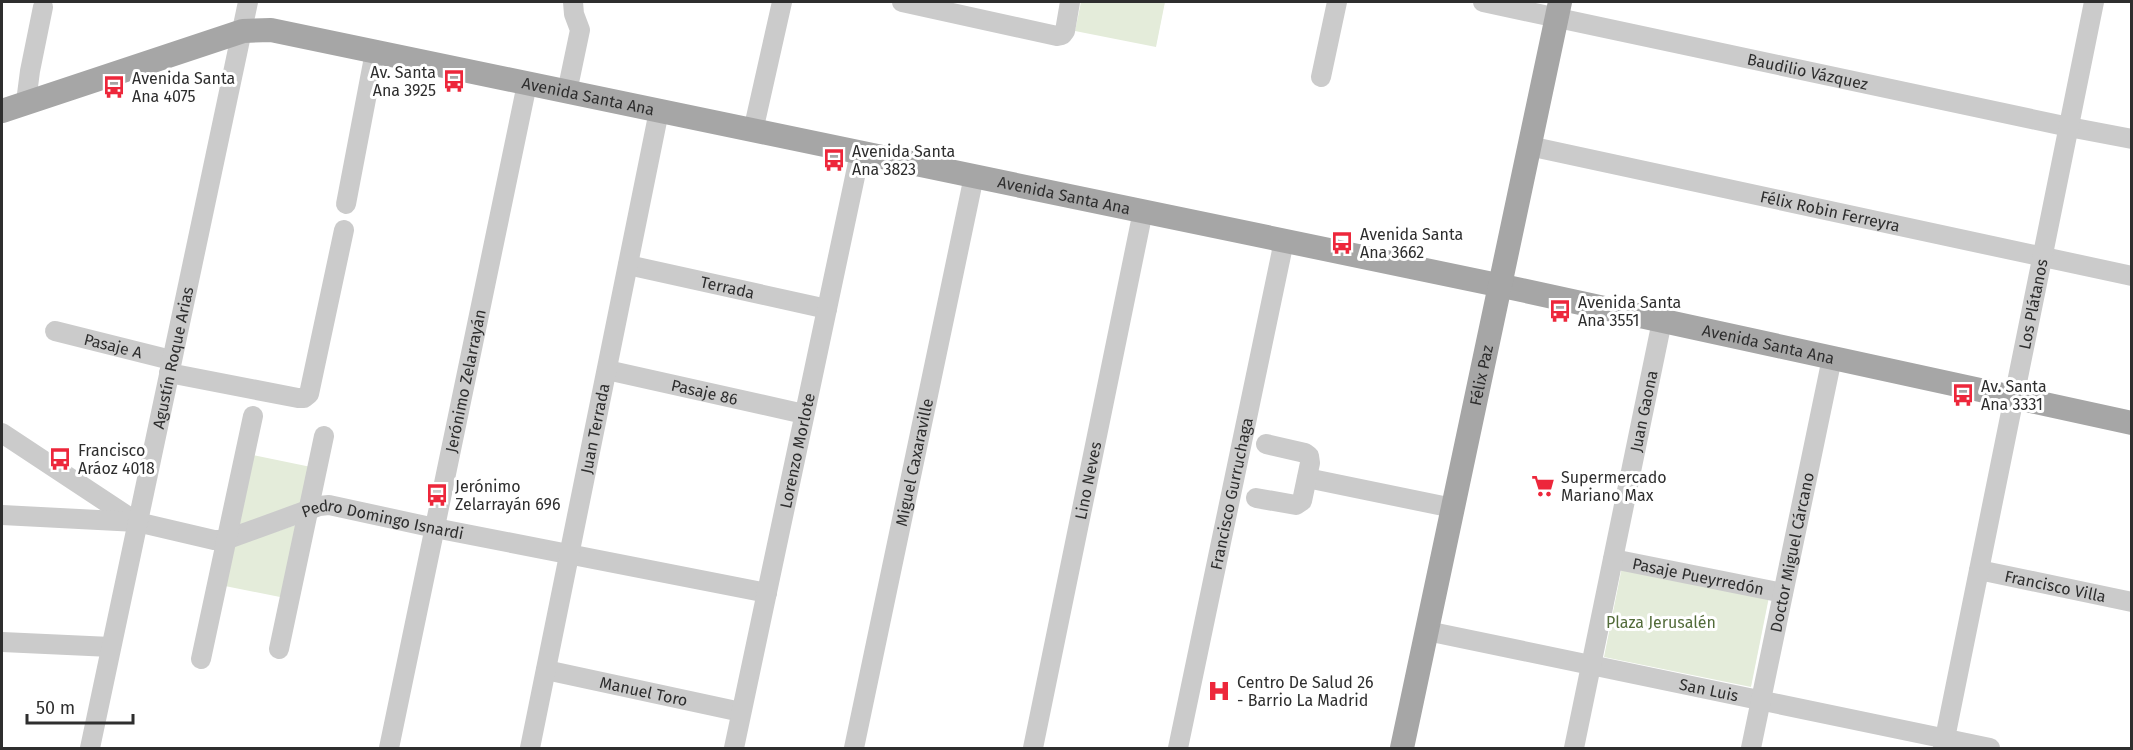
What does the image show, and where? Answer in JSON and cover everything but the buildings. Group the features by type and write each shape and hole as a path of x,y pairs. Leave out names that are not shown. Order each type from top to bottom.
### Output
{"main road":[{"name":"Félix Paz","path":"1402,748 1558,9"},
{"name":"Avenida Santa Ana","path":"2,111 243,32 271,30 1500,285 2132,423"}],"street":[{"name":"Agustín Roque Arias","path":"90,748 248,2"},
{"path":"567,92 580,30 574,14 573,2"},
{"path":"753,131 782,2"},
{"path":"908,2 1057,36 1062,35 1065,31 1070,2"},
{"path":"1321,77 1337,2"},
{"name":"Baudilio Vázquez","path":"1483,2 1558,9 2069,127 2132,139"},
{"name":"Los Plátanos","path":"1944,744 2094,2"},
{"path":"26,102 43,7"},
{"path":"346,204 375,52"},
{"name":"Jerónimo Zelarrayán","path":"389,748 527,84"},
{"name":"Juan Terrada","path":"530,748 659,111"},
{"name":"Félix Robin Ferreyra","path":"1529,146 2132,276"},
{"name":"Lorenzo Morlote","path":"734,748 860,153"},
{"name":"Miguel Caxaraville","path":"854,748 974,176"},
{"name":"Lino Neves","path":"1033,748 1143,211"},
{"name":"Pasaje A","path":"55,331 170,367 298,398 306,396 309,394 344,230"},
{"name":"Francisco Gurruchaga","path":"1178,748 1284,241"},
{"name":"Terrada","path":"628,265 827,309"},
{"name":"Juan Gaona","path":"1574,748 1662,321"},
{"name":"Doctor Miguel Cárcano","path":"1750,748 1832,358"},
{"name":"Pasaje 86","path":"607,370 804,414"},
{"path":"201,660 253,416"},
{"path":"2,433 137,522"},
{"path":"279,649 324,436"},
{"path":"1256,498 1296,505 1302,501 1310,463 1309,456 1305,453 1266,444"},
{"path":"1307,478 1453,508"},
{"name":"Pedro Domingo Isnardi","path":"2,515 137,522 214,540 225,540 308,512 319,506 329,505 767,593"},
{"name":"Pasaje Pueyrredón","path":"1613,559 1783,593"},
{"name":"Francisco Villa","path":"1979,570 2132,602"},
{"name":"San Luis","path":"1427,631 1761,700 1944,744 1990,748"},
{"path":"2,642 111,647"},
{"name":"Manuel Toro","path":"546,670 741,712"}],"green space":[{"path":"1081,2 1165,2 1156,47 1075,31"},
{"path":"248,454 311,467 303,506 232,532"},
{"path":"299,524 285,598 220,585 230,547"},
{"name":"Plaza Jerusalén","path":"1622,567 1769,597 1751,687 1604,657"}],"place":[{"name":"Av. Santa Ana 3925","path":"454,81"},
{"name":"Avenida Santa Ana 4075","path":"114,87"},
{"name":"Avenida Santa Ana 3823","path":"834,160"},
{"name":"Avenida Santa Ana 3662","path":"1342,243"},
{"name":"Avenida Santa Ana 3551","path":"1560,311"},
{"name":"Av. Santa Ana 3331","path":"1963,395"},
{"name":"Francisco Aráoz 4018","path":"60,459"},
{"name":"Supermercado Mariano Max","path":"1543,486"},
{"name":"Jerónimo Zelarrayán 696","path":"437,495"},
{"name":"Centro De Salud 26 - Barrio La Madrid","path":"1219,691"}]}
